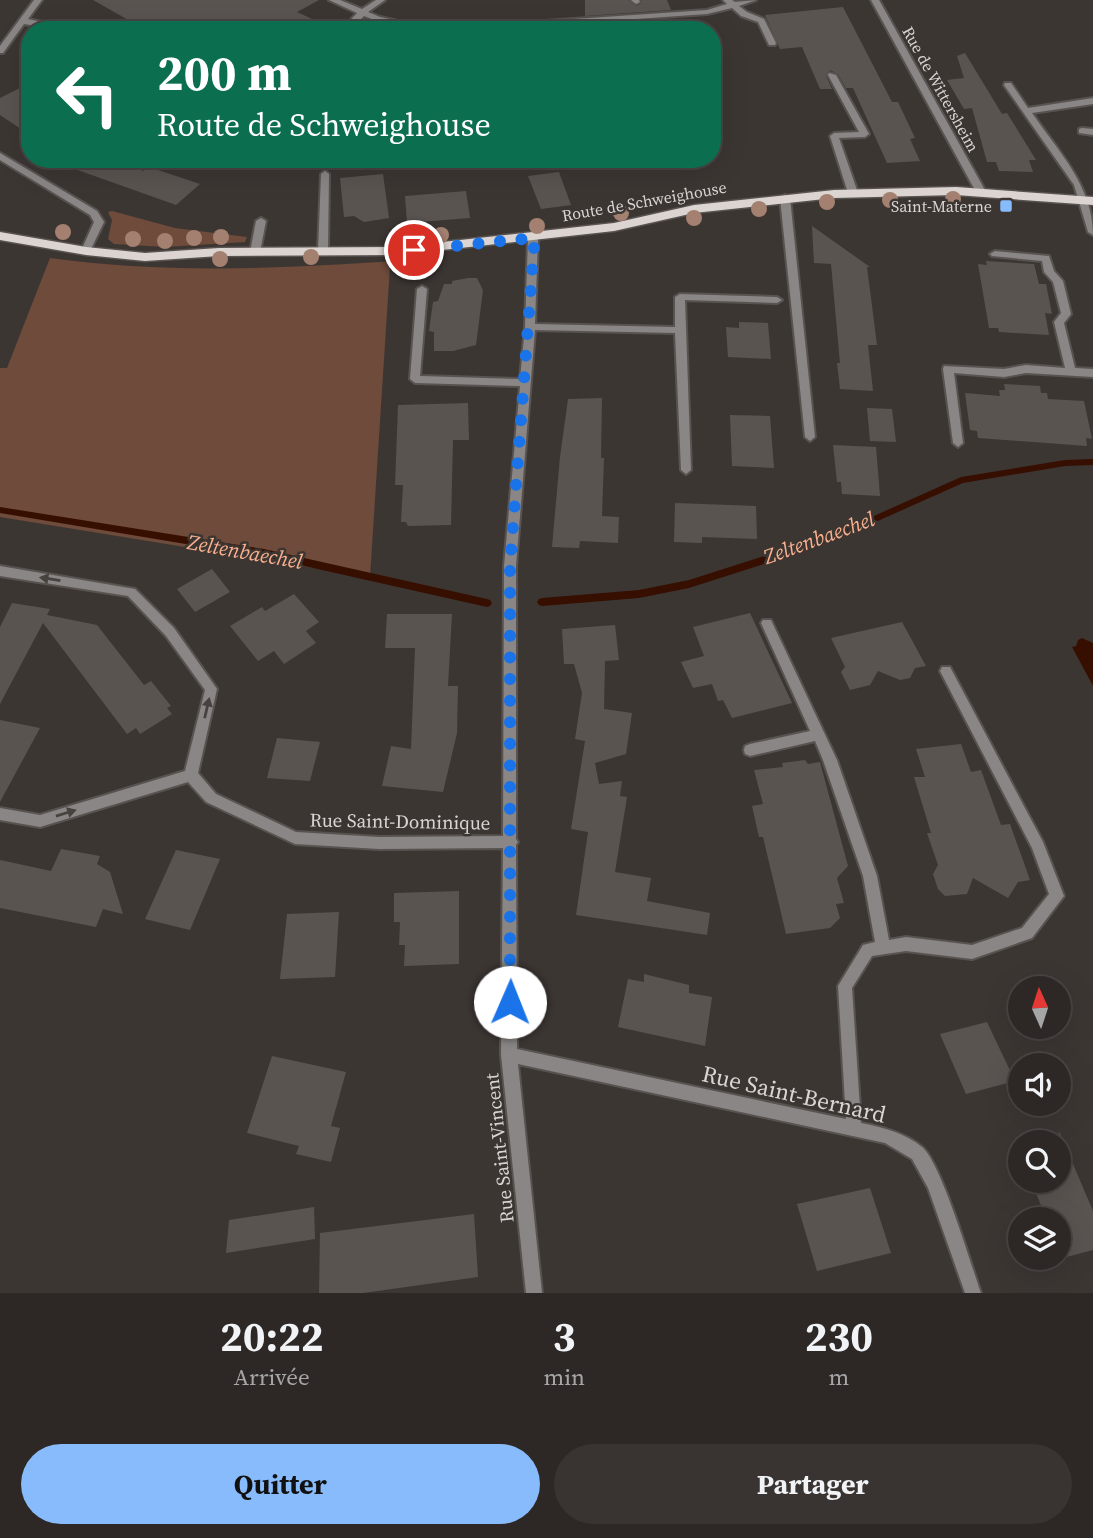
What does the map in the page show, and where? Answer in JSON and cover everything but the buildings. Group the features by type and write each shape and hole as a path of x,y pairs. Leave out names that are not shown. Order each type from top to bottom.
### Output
{"main road":[{"name":"Route de Schweighouse","path":"0,236 86,251 166,257 255,251 397,251 533,238 633,224 694,209 785,198 853,193 981,192 1088,200"}],"street":[{"path":"23,21 38,0"},
{"path":"333,0 388,21"},
{"path":"354,21 381,0"},
{"path":"603,21 707,12 728,2 752,0"},
{"name":"Rue de Wittersheim","path":"875,0 981,192"},
{"path":"728,2 761,22 772,43"},
{"path":"0,51 21,24"},
{"path":"832,75 865,134 834,136 853,193"},
{"path":"1008,85 1088,200 1093,232"},
{"path":"1026,111 1093,101"},
{"path":"1082,131 1093,132"},
{"path":"0,156 94,214 99,222 98,227 86,251"},
{"path":"323,251 325,174"},
{"path":"785,198 810,437"},
{"path":"255,251 261,221"},
{"name":"Rue Saint-Vincent","path":"533,238 530,327 510,566 509,1055 534,1293"},
{"path":"995,254 1046,257 1049,272 1058,281 1066,314 1059,322 1071,372"},
{"path":"422,289 415,379 525,383"},
{"path":"685,470 680,297 777,300"},
{"path":"530,327 680,330"},
{"path":"958,443 948,369 1004,373 1026,369 1093,373"},
{"path":"0,571 131,592 170,632 211,689 191,775 40,821 0,814"},
{"path":"767,623 830,760 870,876 883,948"},
{"path":"854,1129 845,986 868,950 906,944 972,952 1027,933 1058,896 1038,846 946,671"},
{"path":"750,750 819,735"},
{"name":"Rue Saint-Dominique","path":"191,775 211,798 295,838 379,843 511,842"},
{"name":"Rue Saint-Bernard","path":"509,1055 887,1136 918,1153 935,1184 973,1293"}],"shaded area":[{"path":"108,212 175,228 247,237 245,242 165,247 114,244 108,239 112,220"},
{"path":"50,258 141,267 188,268 282,267 420,259 421,264 390,266 370,577 0,517 0,368 7,368"},
{"path":"1082,638 1093,643 1093,686 1072,647"}],"waterway":[{"name":"Zeltenbaechel","path":"542,602 639,594 689,584 868,522 961,480 1065,463 1093,462"},
{"name":"Zeltenbaechel","path":"0,510 264,553 487,603"}],"place":[{"name":"Saint-Materne","path":"1006,206"}],"route":[{"path":"414,250 533,238 530,327 510,566 510,1002"}]}
